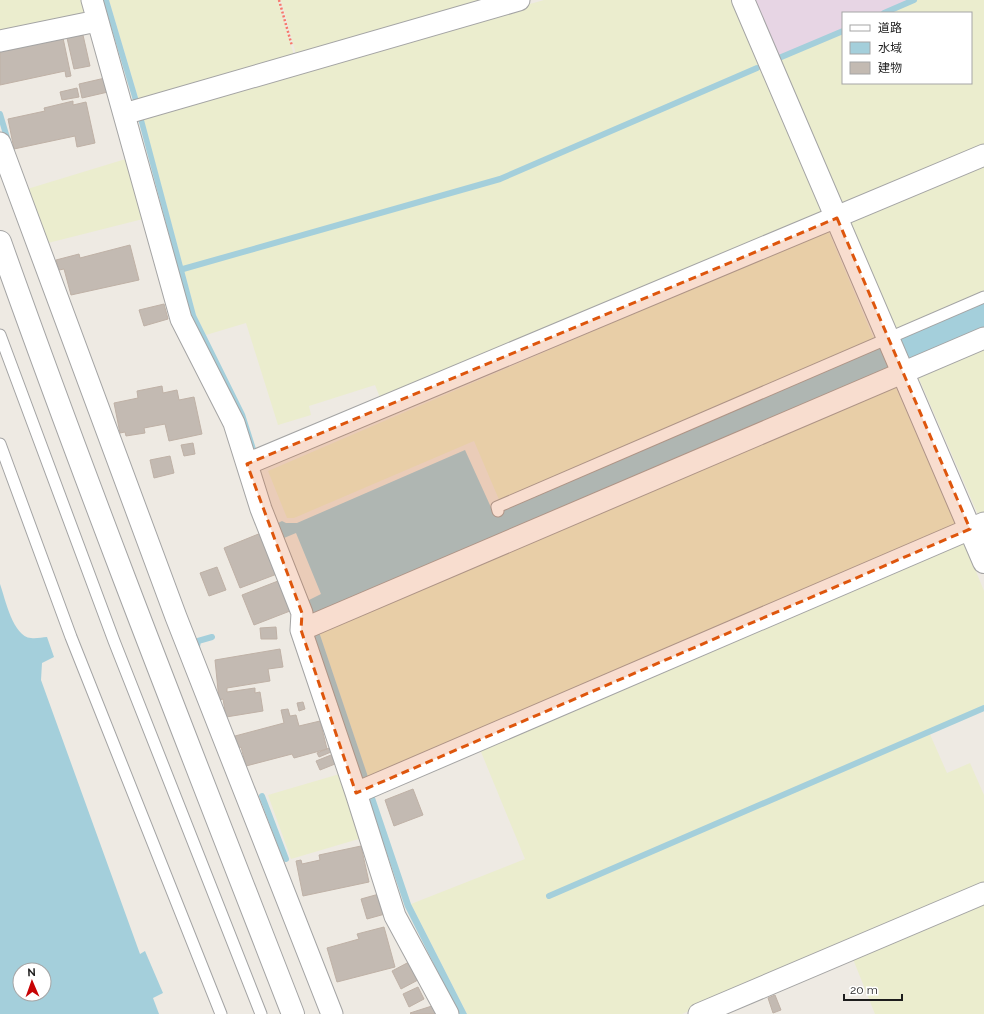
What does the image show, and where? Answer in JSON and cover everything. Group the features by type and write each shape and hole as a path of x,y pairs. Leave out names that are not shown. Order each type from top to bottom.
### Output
{"street":[{"path":"92,0 97,21 132,112 181,319 234,423 261,509 302,613 309,626 364,790 395,916 448,1014"},
{"path":"132,112 519,0"},
{"path":"743,0 903,372 977,526 984,562"},
{"path":"0,42 97,21"},
{"path":"0,143 176,617 332,1014"},
{"path":"247,464 837,218 984,155"},
{"path":"0,242 58,405 140,623 293,1014"},
{"path":"309,626 984,338"},
{"path":"364,790 977,526"},
{"path":"699,1014 984,893"}],"lane":[{"path":"498,511 496,507 889,339 984,296"},
{"path":"0,335 114,641 261,1014"},
{"path":"0,444 71,637 221,1014"}],"path":[{"path":"280,0 298,64"}],"highlighted area":[{"path":"837,218 970,529 356,793 301,630 302,613 247,464"}],"shaded area":[{"path":"753,0 914,0 886,12 842,12 842,31 779,58"}],"green space":[{"path":"0,0 85,0 89,15 0,35"},
{"path":"109,0 278,0 295,59 139,101"},
{"path":"281,0 503,0 297,58"},
{"path":"544,0 732,0 823,211 383,405 375,385 309,406 311,415 278,425 246,323 206,335 196,315 142,114"},
{"path":"914,0 984,0 984,146 841,204 779,58 842,31 842,84 972,84 972,12 886,12"},
{"path":"129,158 147,218 44,244 24,190"},
{"path":"984,163 984,292 895,331 850,228 853,219"},
{"path":"828,230 874,339 500,502 474,441 294,518 287,518 268,471"},
{"path":"984,343 984,515 979,517 916,372"},
{"path":"894,383 956,526 369,780 318,629"},
{"path":"964,542 984,591 984,708 929,732 947,773 970,763 984,795 984,885 682,1014 467,1014 411,904 525,859 479,747"},
{"path":"343,773 362,838 291,859 268,795"},
{"path":"984,903 984,1014 875,1014 853,959"}],"water":[{"path":"103,0 109,0 139,101 196,315 245,414 258,455 253,455 191,317 134,104"},
{"path":"984,303 984,330 318,629 411,904 467,1014 459,1014 405,907 312,632 307,601 321,594 296,533 284,538 278,523 282,521 286,523 297,523 465,450 494,514"},
{"path":"0,584 7,607 19,631 25,636 31,638 47,637 54,657 42,663 41,680 140,954 145,951 163,993 153,998 159,1014 0,1014"}],"building":[{"path":"83,35 90,66 74,69 67,38"},
{"path":"63,38 71,76 66,77 65,71 0,85 0,52"},
{"path":"105,78 108,92 82,98 79,84"},
{"path":"77,88 79,97 62,100 60,92"},
{"path":"73,101 73,105 86,102 95,143 77,147 75,136 14,149 8,119 45,111 44,108"},
{"path":"130,245 139,280 71,295 64,269 59,270 56,260 79,254 80,258"},
{"path":"164,304 168,319 144,326 139,310"},
{"path":"162,386 163,393 177,390 179,400 194,397 202,434 169,441 165,424 144,428 145,433 126,436 125,432 120,433 114,403 138,398 137,391"},
{"path":"193,443 195,454 184,456 181,445"},
{"path":"170,456 174,473 154,478 150,460"},
{"path":"261,533 277,574 240,588 224,548"},
{"path":"217,567 226,590 209,596 200,573"},
{"path":"278,581 290,611 254,625 242,595"},
{"path":"276,627 277,639 261,639 260,628"},
{"path":"280,649 283,667 268,669 270,681 227,688 227,692 255,688 255,693 260,692 263,711 226,717 223,699 219,700 215,660"},
{"path":"303,702 305,709 299,711 297,703"},
{"path":"288,709 290,716 296,715 299,726 320,721 327,749 294,758 292,754 246,766 241,747 239,748 235,736 284,723 281,710"},
{"path":"329,748 331,752 319,757 317,753"},
{"path":"331,755 335,764 320,770 316,761"},
{"path":"413,789 423,815 394,826 385,800"},
{"path":"361,846 369,882 303,896 296,861 301,860 302,864 320,860 319,855"},
{"path":"379,894 385,914 367,919 361,899"},
{"path":"384,927 395,967 337,982 327,948 359,939 357,934"},
{"path":"409,962 418,980 401,989 392,971"},
{"path":"418,987 424,999 409,1007 403,994"},
{"path":"775,995 781,1010 773,1013 768,998"},
{"path":"435,1005 438,1014 410,1013"}],"waterway":[{"path":"886,12 914,0"},
{"path":"779,58 842,31"},
{"path":"183,269 500,179 757,68"},
{"path":"0,114 8,141"},
{"path":"198,651 198,641 212,637"},
{"path":"549,896 984,708"},
{"path":"262,796 286,859"}]}
